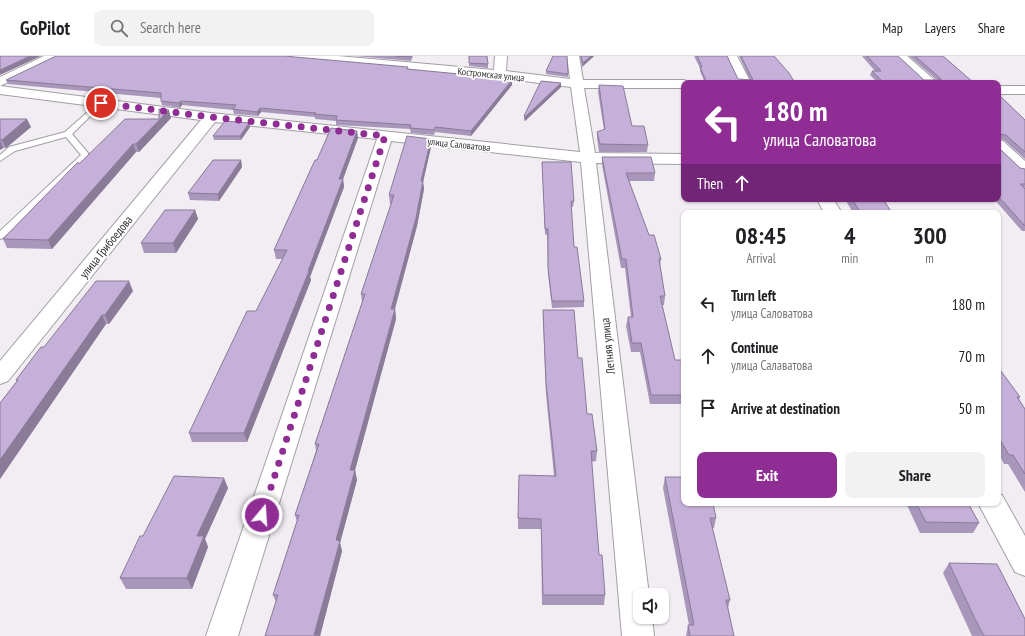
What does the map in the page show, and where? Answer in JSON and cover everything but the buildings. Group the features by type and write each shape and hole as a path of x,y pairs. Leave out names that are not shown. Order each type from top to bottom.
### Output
{"street":[{"path":"0,82 52,56"},
{"name":"Костромская улица","path":"298,56 376,60 576,84 681,84"},
{"path":"500,74 501,56"},
{"name":"Летняя улица","path":"573,56 588,158 638,636"},
{"path":"731,56 743,80"},
{"path":"900,56 928,80"},
{"name":"улица Саловатова","path":"0,90 211,117 588,158 681,159"},
{"path":"1001,90 1025,90"},
{"name":"улица Грибоедова","path":"0,376 211,117"},
{"path":"222,636 385,136"},
{"path":"1001,147 1023,166"},
{"path":"1001,164 1023,166"},
{"path":"994,506 1025,563"}],"lane":[{"path":"0,160 12,149 68,134 101,103"},
{"path":"0,236 85,155 68,134"}],"route":[{"path":"101,103 211,117 385,136 262,515"}]}
